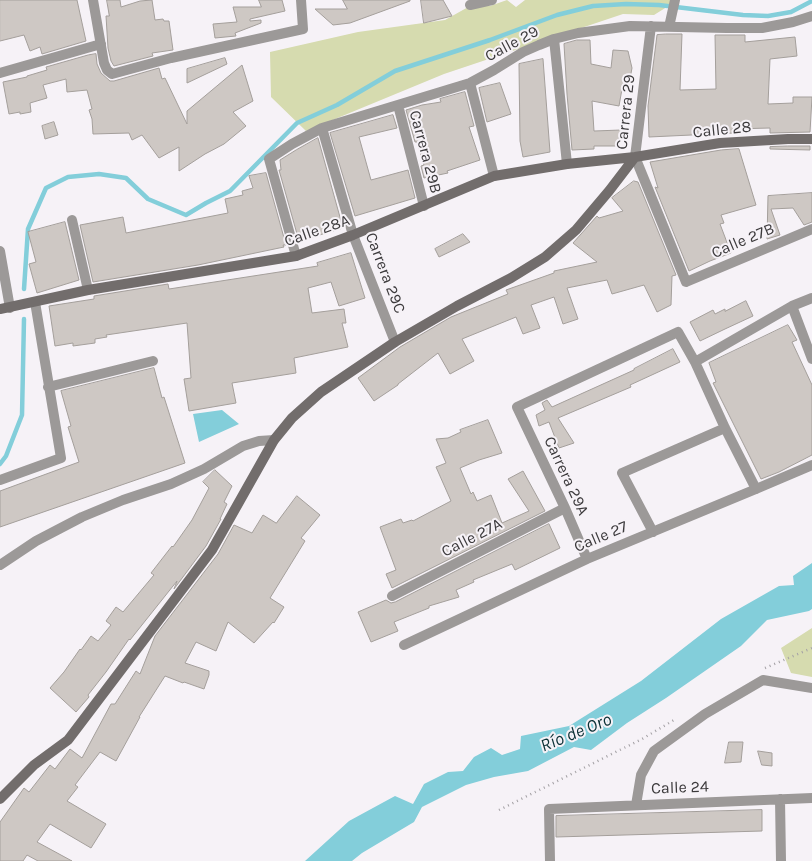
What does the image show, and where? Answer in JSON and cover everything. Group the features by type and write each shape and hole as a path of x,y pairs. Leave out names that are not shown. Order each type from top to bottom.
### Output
{"street":[{"path":"93,0 104,63 107,70 112,74 180,56 303,29 301,0"},
{"path":"470,4 492,0"},
{"path":"669,27 675,0"},
{"name":"Calle 29","path":"296,256 269,158 322,128 470,83 523,52 578,33 630,26 762,28 812,16"},
{"name":"Carrera 29","path":"651,26 635,157 686,282"},
{"path":"554,40 566,164"},
{"path":"0,73 101,44"},
{"path":"470,83 494,176"},
{"name":"Carrera 29B","path":"398,105 424,206"},
{"name":"Carrera 29C","path":"322,128 353,235 395,342"},
{"name":"Calle 28","path":"635,157 720,143 812,139"},
{"path":"0,799 34,765 68,740 212,550 274,440 292,418 321,392 395,342 511,278 545,257 576,230 635,157"},
{"name":"Calle 28A","path":"5,308 88,290 296,256 353,235 494,176 566,164 635,157"},
{"path":"72,220 88,290"},
{"name":"Calle 27B","path":"686,282 812,229"},
{"path":"0,256 5,308"},
{"path":"756,489 725,428 695,362 792,306 812,298"},
{"path":"0,480 61,458 35,302"},
{"path":"792,306 812,359"},
{"name":"Carrera 29A","path":"587,559 565,508 516,407 678,332 695,362"},
{"path":"48,387 153,361"},
{"path":"653,532 622,473 725,428"},
{"path":"0,565 36,541 82,517 123,500 171,484 204,469 243,446 259,441 274,440"},
{"name":"Calle 27","path":"404,645 587,559 812,465"},
{"name":"Calle 27A","path":"392,596 565,508"},
{"path":"636,805 641,775 654,751 705,714 764,680 812,688"},
{"name":"Calle 24","path":"550,861 549,809 812,798"},
{"path":"780,799 781,861"}],"path":[{"path":"758,671 812,648"},
{"path":"499,810 642,739 675,720"}],"green space":[{"path":"507,0 516,7 525,0 670,0 670,5 654,15 623,14 444,74 306,131 271,97 270,52 358,32 445,20 470,6 490,6"},
{"path":"812,628 812,677 791,673 781,648"}],"water":[{"path":"222,410 239,424 199,442 193,414"},
{"name":"Río de Oro","path":"812,563 812,609 767,620 741,646 627,723 591,750 574,747 528,771 494,777 466,785 422,807 414,822 352,861 305,861 349,821 395,796 413,804 424,784 448,772 463,771 474,757 491,748 502,755 520,749 521,736 569,726 641,681 721,619 779,586 794,585 793,576"}],"building":[{"path":"0,0 77,0 86,41 42,54 40,47 30,51 24,35 0,41"},
{"path":"107,0 120,0 121,7 140,1 152,0 155,20 163,19 164,21 169,21 173,50 152,53 153,56 114,66 108,48 106,16 109,16"},
{"path":"259,0 282,0 285,11 250,19 250,21 261,20 261,23 235,33 236,36 215,38 213,24 237,22 233,7 261,7"},
{"path":"343,0 410,1 350,23 333,25 315,9 347,9"},
{"path":"421,0 443,0 452,16 424,23"},
{"path":"682,34 680,90 716,89 715,35 745,35 745,42 795,37 797,56 770,59 768,104 793,103 793,97 812,97 810,132 770,133 770,128 732,129 734,133 649,137 648,106 657,35"},
{"path":"577,40 590,40 591,64 611,68 613,50 628,51 632,68 628,90 622,89 619,106 592,101 594,131 621,130 617,146 594,146 594,149 572,150 564,44"},
{"path":"96,54 97,64 101,73 110,81 159,68 162,79 165,78 187,124 187,111 242,65 253,101 233,112 246,126 224,144 179,171 179,147 159,158 142,135 132,140 129,133 93,134 89,110 92,109 87,90 67,92 66,79 43,85 47,98 30,103 31,112 9,114 3,82 27,77 47,70 46,67"},
{"path":"225,58 227,64 187,83 187,69"},
{"path":"543,59 550,152 523,157 520,141 519,64"},
{"path":"500,83 511,114 487,122 479,88"},
{"path":"465,92 474,126 469,127 480,160 447,171 448,173 424,178 421,166 424,165 406,110 441,102 440,99"},
{"path":"393,115 397,128 359,137 371,180 408,170 415,198 355,216 330,133"},
{"path":"54,122 58,135 45,139 42,126"},
{"path":"318,138 343,228 299,241 279,170 281,170 280,160"},
{"path":"810,146 810,150 770,149 770,147"},
{"path":"739,149 756,205 721,215 724,223 720,224 731,253 689,271 655,187 658,188 650,162 721,150"},
{"path":"266,173 286,245 283,245 284,247 198,265 93,282 80,225 123,217 126,233 228,213 225,199 243,195 242,191 253,188 249,176"},
{"path":"634,181 638,182 676,275 672,276 671,305 657,312 644,285 612,294 607,280 567,288 578,319 563,324 554,297 531,305 540,328 523,334 516,317 462,339 474,361 450,374 438,353 398,385 374,401 358,378 400,347 451,317 508,294 506,290 554,273 554,271 597,262 573,243 597,216 599,218 623,211 612,198"},
{"path":"812,193 812,222 804,225 793,208 771,209 780,235 767,239 768,196"},
{"path":"65,222 79,280 37,293 29,264 36,262 28,232"},
{"path":"463,234 470,242 439,257 435,249"},
{"path":"351,253 365,298 339,306 331,282 308,288 312,313 344,309 346,323 342,323 348,347 294,358 296,373 232,383 236,403 189,411 184,379 191,378 187,323 106,335 107,337 95,339 95,343 73,346 73,343 55,346 49,306 94,299 94,296 168,284 169,289 318,266 317,263"},
{"path":"746,301 753,316 700,341 690,322 713,310 715,314"},
{"path":"788,325 797,340 792,342 812,385 812,455 761,479 713,383 716,382 709,363"},
{"path":"673,349 680,362 630,385 631,387 558,418 574,443 559,448 549,422 539,426 536,415 545,410 542,403 547,400 552,407 634,370"},
{"path":"154,368 162,398 164,397 185,463 0,527 0,491 79,462 68,427 71,426 61,391"},
{"path":"488,420 502,453 460,468 471,494 473,492 477,501 491,495 502,523 529,511 508,479 523,471 545,511 392,588 386,574 396,570 380,527 401,519 403,523 413,521 451,501 436,467 446,463 436,439 448,438 461,432 460,430"},
{"path":"215,470 232,486 224,502 227,504 221,519 206,546 174,589 177,581 129,639 88,695 89,697 76,712 50,688 91,636 98,641 111,625 106,621 116,607 123,612 154,575 151,573 192,520 209,488 203,482"},
{"path":"297,496 320,515 301,538 305,541 270,598 284,607 274,623 254,643 228,622 216,651 196,642 185,663 209,671 204,689 165,676 139,717 116,761 100,752 75,785 78,787 67,801 106,824 91,848 50,824 37,842 72,861 38,861 27,855 23,861 0,861 0,822 24,788 29,792 50,765 55,769 70,749 82,758 111,704 115,704 136,671 140,674 155,636 218,554 234,525 252,533 263,515 276,523"},
{"path":"549,524 560,548 515,570 512,564 473,580 474,582 456,590 459,597 429,606 429,608 394,622 398,631 371,642 358,612 386,600 391,603 395,602"},
{"path":"729,742 743,742 741,762 725,763"},
{"path":"758,751 772,753 772,766 762,765"},
{"path":"762,810 762,831 556,837 556,816"}],"waterway":[{"path":"24,289 28,229 46,188 68,177 99,174 126,178 148,199 186,215 230,191 297,123 337,105 395,71 490,40 557,15 593,6 626,4 659,5 743,15 768,16 791,12 812,1"},
{"path":"0,464 6,456 22,415 24,319"}]}
